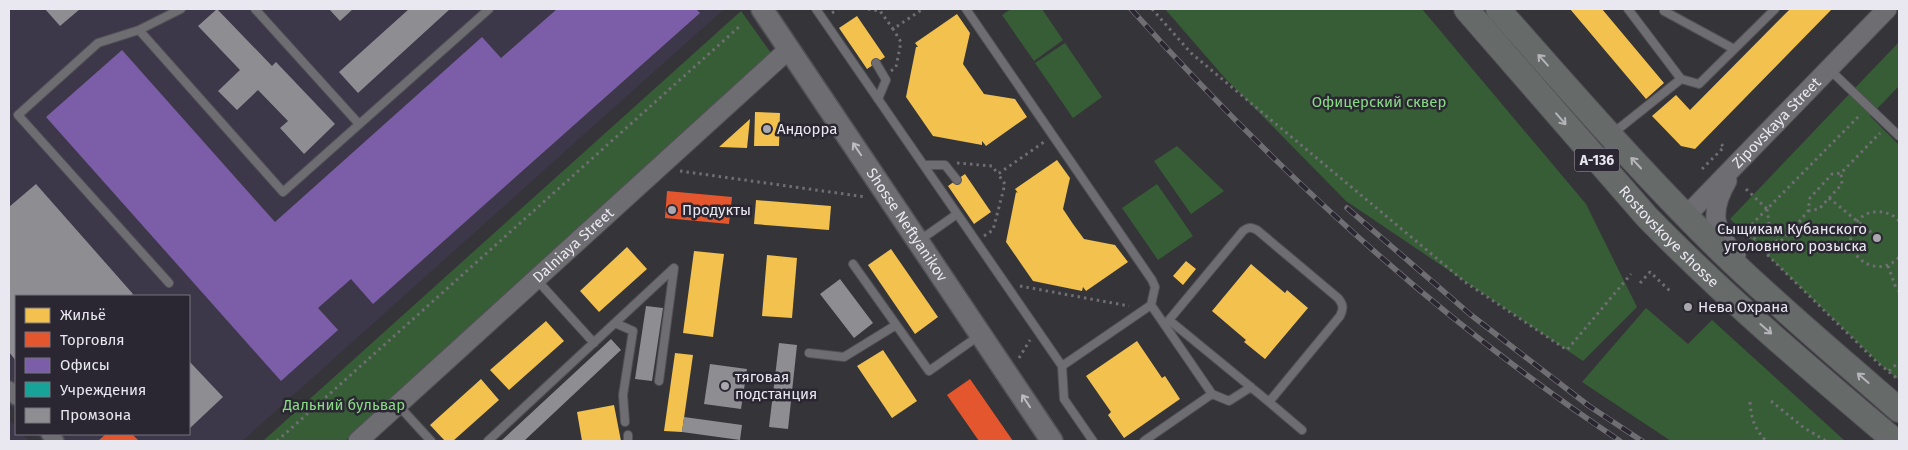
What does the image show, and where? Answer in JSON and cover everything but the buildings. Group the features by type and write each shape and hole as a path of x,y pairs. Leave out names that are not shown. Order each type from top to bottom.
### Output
{"main road":[{"name":"Shosse Neftyanikov","path":"762,9 1052,441"},
{"name":"Rostovskoye shosse","path":"1466,9 1640,210 1666,237 1716,285 1895,441"},
{"name":"Rostovskoye shosse","path":"1498,9 1611,136 1686,216 1728,258 1899,410"},
{"name":"Zipovskaya Street","path":"1666,237 1686,216"}],"street":[{"name":"Zipovskaya Street","path":"1686,216 1886,9"},
{"name":"Dalniaya Street","path":"358,441 789,49"},
{"path":"1662,190 1678,195 1690,195 1702,191 1731,170"},
{"path":"1731,170 1715,208 1718,230 1731,249 1771,289 1782,306"}],"lane":[{"path":"169,284 18,115 98,43 139,30 181,9"},
{"path":"255,9 360,124"},
{"path":"139,30 283,192 489,9"},
{"path":"816,9 1062,366 1064,399 1094,441"},
{"path":"966,9 1155,287 1148,307 1062,366"},
{"path":"1628,9 1681,79 1699,84 1775,9"},
{"path":"1665,9 1664,11 1734,49"},
{"path":"876,63 885,76 885,84 878,99"},
{"path":"1828,69 1899,136"},
{"path":"1611,136 1681,79"},
{"path":"924,165 940,164 948,167 957,180"},
{"path":"919,241 957,214"},
{"path":"1167,323 1247,228 1257,230 1343,303 1343,310 1340,316 1269,402"},
{"path":"852,264 929,371 981,333"},
{"path":"488,441 674,268 659,381"},
{"path":"536,279 594,343"},
{"path":"1148,307 1302,430"},
{"path":"615,323 633,331 623,395 625,422"},
{"path":"1167,323 1212,394 1229,401 1250,387"},
{"path":"809,353 844,357 896,325"},
{"path":"1144,441 1212,394"},
{"path":"398,405 432,441"}],"path":[{"path":"868,9 880,11 901,42 896,67 885,76"},
{"path":"893,29 923,9"},
{"path":"1152,9 1191,53 1465,282 1567,350 1631,274"},
{"path":"277,441 740,26"},
{"path":"1864,112 1744,232 1899,380"},
{"path":"1750,233 1769,252 1808,210 1810,198 1832,174 1841,173 1883,130"},
{"path":"998,174 1053,136"},
{"path":"1702,169 1724,147 1720,143"},
{"path":"948,167 954,163 992,166 1005,184 993,230 976,242"},
{"path":"676,171 866,197"},
{"path":"1808,210 1819,209 1830,198 1842,184 1841,173"},
{"path":"1746,189 1767,209 1770,230 1778,244"},
{"path":"1830,198 1873,234"},
{"path":"1899,221 1889,213 1881,211 1872,212 1864,215 1857,221 1852,229 1850,238 1851,247 1855,255 1861,262 1870,266 1888,266 1899,258"},
{"path":"1888,266 1896,288 1899,291"},
{"path":"1640,283 1650,272 1672,293"},
{"path":"1004,283 1148,307"},
{"path":"1014,365 1037,330"},
{"path":"1888,371 1899,362"},
{"path":"1771,401 1803,427 1826,441"},
{"path":"1750,402 1751,415 1756,430 1766,441"}],"shaded area":[{"path":"9,9 724,9 242,441 42,441 36,435 190,435 190,295 15,295 15,411 9,404"},
{"path":"9,419 15,426 15,435 23,435 29,441 9,441"}],"green space":[{"path":"1011,9 1042,9 1063,40 1034,61 1002,15"},
{"name":"Офицерский сквер","path":"1165,9 1422,9 1586,204 1637,307 1583,361 1346,201 1224,77"},
{"name":"Дальний бульвар","path":"741,11 771,53 345,441 263,441"},
{"path":"1899,42 1899,86 1870,116 1899,145 1899,380 1881,365 1730,219"},
{"path":"1065,43 1102,97 1073,118 1035,63"},
{"path":"1177,146 1224,191 1191,214 1154,161"},
{"path":"1157,184 1193,236 1158,260 1122,208"},
{"path":"1646,308 1688,344 1712,320 1845,441 1671,441 1582,382"}],"railway":[{"path":"1131,9 1243,128 1362,240 1424,294 1488,345 1620,441"},
{"path":"1347,208 1471,315 1589,406 1642,441"}],"place":[{"name":"Андорра","path":"767,129"},
{"name":"Продукты","path":"672,210"},
{"name":"Сыщикам Кубанского уголовного розыска","path":"1877,238"},
{"name":"Нева Охрана","path":"1688,307"},
{"name":"тяговая подстанция","path":"725,386"}]}
